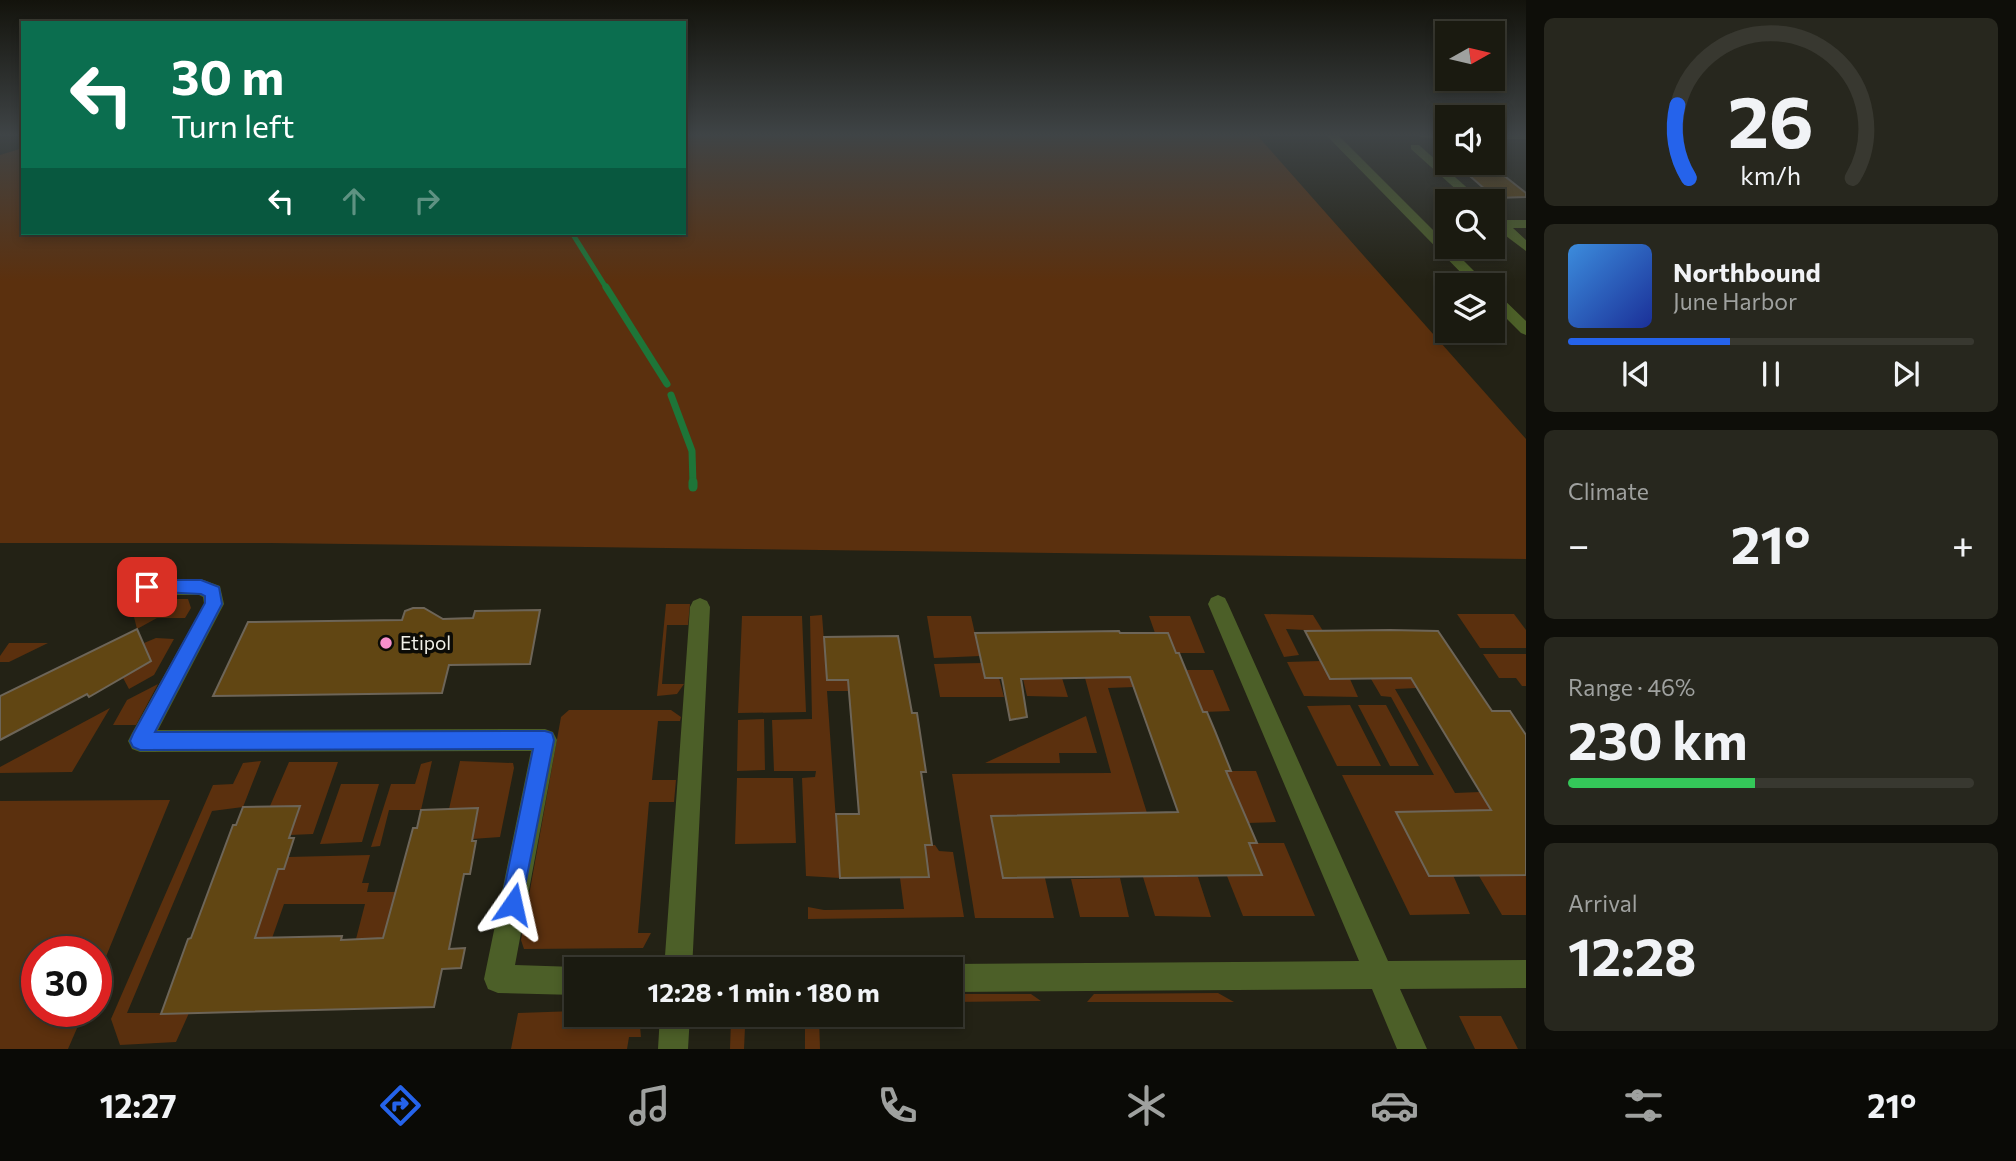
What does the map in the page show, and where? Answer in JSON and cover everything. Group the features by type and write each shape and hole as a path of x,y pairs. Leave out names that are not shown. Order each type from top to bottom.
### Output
{"street":[{"path":"1379,183 1469,273"},
{"path":"1505,226 1526,224"},
{"path":"1505,231 1526,247"},
{"path":"1505,309 1526,330"},
{"path":"147,587 201,587 213,592 214,604 140,741 545,740 498,979 564,981"},
{"path":"1218,604 1412,1049"},
{"path":"679,957 700,607"},
{"path":"963,978 1526,974"},
{"path":"673,1049 674,1027"}],"shaded area":[{"path":"0,183 21,183 21,235 686,235 686,183 1299,183 1435,336 1435,343 1441,343 1526,439 1526,559 270,543 0,543"},
{"path":"154,599 188,599 191,608 185,618 157,618 137,629 132,609"},
{"path":"666,604 690,604 688,625 667,625 662,684 684,684 677,694 657,696"},
{"path":"1264,614 1313,615 1323,631 1286,629 1299,655 1284,657"},
{"path":"1457,614 1514,614 1526,630 1526,648 1480,648"},
{"path":"822,615 827,680 848,680 849,691 827,691 840,878 806,876 802,778 815,777 816,771 774,771 772,720 812,719 810,616"},
{"path":"742,616 802,616 806,712 738,713"},
{"path":"927,616 971,616 980,656 934,658"},
{"path":"1149,616 1190,616 1205,653 1176,653 1168,633 1155,633"},
{"path":"156,638 174,639 154,675 129,689 122,676 151,661 144,643"},
{"path":"9,643 48,643 9,662 0,662 0,656"},
{"path":"1483,654 1526,654 1526,686 1522,686 1516,678 1499,678"},
{"path":"1320,661 1330,679 1350,679 1358,697 1304,696 1287,662"},
{"path":"982,663 985,678 999,678 1004,697 940,697 934,664"},
{"path":"1186,670 1213,670 1230,711 1203,712"},
{"path":"1130,677 1134,687 1108,688 1147,813 991,816 1003,878 1045,878 1054,918 975,918 952,774 1111,773 1085,678"},
{"path":"1062,678 1068,697 1027,696 1023,679"},
{"path":"1411,678 1417,688 1395,689 1455,793 1480,792 1491,810 1396,813 1429,876 1453,875 1470,914 1410,915 1342,775 1434,775 1391,697 1381,696 1371,679"},
{"path":"158,684 136,725 113,725 127,700"},
{"path":"1350,705 1381,766 1337,766 1307,706"},
{"path":"1358,705 1386,705 1419,766 1390,766"},
{"path":"110,708 72,772 0,773 0,767"},
{"path":"569,710 671,710 681,717 680,721 658,721 652,780 676,780 674,802 649,802 638,933 651,933 643,948 524,949 521,940 561,717"},
{"path":"1086,716 1097,753 1059,753 1060,763 985,763"},
{"path":"764,719 765,770 737,771 738,720"},
{"path":"261,761 243,807 212,811 127,1013 189,1013 176,1042 120,1045 112,1017 213,785 233,784 243,763"},
{"path":"432,761 421,810 389,810 380,846 371,847 391,784 415,784 421,764"},
{"path":"460,761 513,763 500,837 472,839 478,808 449,809"},
{"path":"289,762 338,762 313,834 290,835 300,806 270,806"},
{"path":"1226,771 1256,771 1276,822 1247,823"},
{"path":"737,778 793,778 796,843 735,844"},
{"path":"341,784 379,784 362,842 320,844"},
{"path":"170,800 112,942 112,936 21,936 21,1027 78,1027 68,1049 0,1049 0,801"},
{"path":"1249,843 1284,843 1315,916 1243,916 1227,876 1262,875"},
{"path":"925,845 935,845 939,851 953,852 964,917 808,919 808,907 824,910 904,909 900,878 929,877"},
{"path":"370,855 362,883 369,883 367,892 400,892 385,938 356,939 365,904 284,904 270,944 253,944 255,937 250,937 278,869 284,869 288,857"},
{"path":"1526,875 1526,915 1502,915 1479,876"},
{"path":"1143,877 1198,877 1211,917 1155,916"},
{"path":"1120,878 1129,917 1080,917 1071,879"},
{"path":"1218,993 1234,1002 1087,1002 1094,994"},
{"path":"963,994 1031,994 1041,1001 963,1002"},
{"path":"564,1011 564,1027 640,1027 641,1037 629,1037 627,1049 511,1049 518,1013"},
{"path":"1459,1016 1501,1016 1518,1049 1475,1049"},
{"path":"731,1027 745,1027 744,1049 730,1049"},
{"path":"805,1027 819,1027 820,1049 805,1049"}],"building":[{"path":"1478,183 1513,183 1526,193 1526,197 1505,198 1505,189 1485,189"},
{"name":"Etipol","path":"424,608 443,619 473,618 475,611 540,610 530,664 449,665 442,693 213,696 248,622 402,620 405,611"},
{"path":"137,629 151,661 89,697 87,694 0,740 0,696"},
{"path":"1305,631 1438,631 1492,711 1510,711 1526,735 1526,875 1429,876 1396,812 1491,810 1411,678 1330,679"},
{"path":"975,633 1168,633 1203,712 1207,712 1231,771 1226,771 1257,843 1249,843 1262,875 1003,878 991,816 1178,812 1130,677 1021,679 1027,717 1010,720 1002,678 985,678"},
{"path":"898,636 912,713 917,713 926,772 921,772 932,845 925,845 929,877 840,878 836,814 859,814 848,680 827,680 824,637"},
{"path":"300,806 289,838 294,838 284,869 278,869 255,938 383,938 413,828 417,828 421,810 478,808 470,874 464,874 449,949 465,948 461,968 442,969 434,1007 161,1014 233,825 236,825 243,807"}],"waterway":[{"path":"573,235 607,289"},
{"path":"606,287 667,384"},
{"path":"671,395 692,451 693,484"}],"place":[{"name":"Etipol","path":"386,643"}],"route":[{"path":"147,587 201,587 213,592 214,604 140,741 545,740 513,904"}]}
